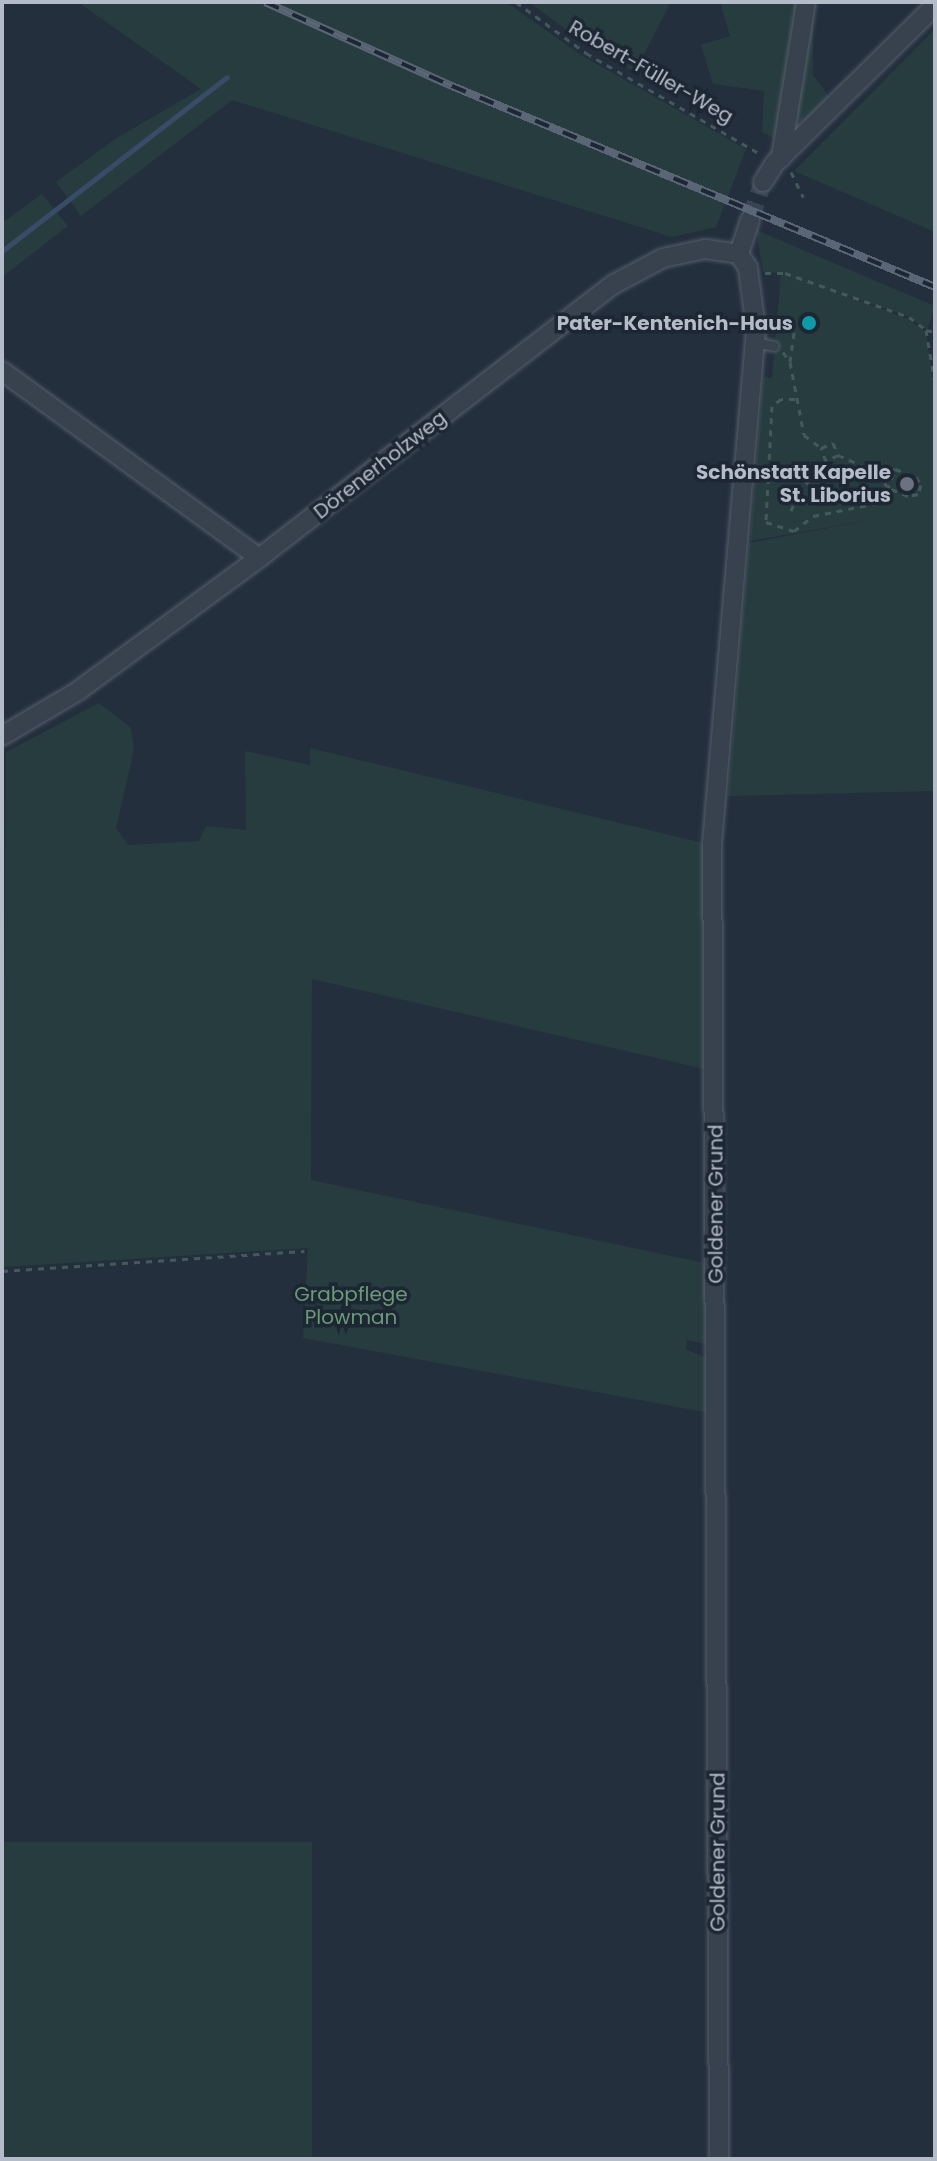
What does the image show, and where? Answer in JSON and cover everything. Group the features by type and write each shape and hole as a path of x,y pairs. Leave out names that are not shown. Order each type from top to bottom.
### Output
{"street":[{"path":"782,164 806,2"},
{"path":"763,182 935,6"},
{"path":"739,254 750,220"},
{"name":"Dörenerholzweg","path":"2,736 78,691 259,558 614,284 663,258 705,249 739,254"},
{"name":"Goldener Grund","path":"719,2159 712,844 755,342 749,274 739,254"},
{"path":"2,371 259,558"}],"lane":[{"path":"755,342 774,346"}],"path":[{"name":"Robert-Füller-Weg","path":"516,2 586,53 697,113 782,164"},
{"path":"782,164 803,197"},
{"path":"749,274 785,273 909,317 926,330 935,332"},
{"path":"795,328 790,362 795,399 804,435 821,448 826,461"},
{"path":"926,330 935,384"},
{"path":"774,346 790,362"},
{"path":"795,399 781,399 772,406 766,522 796,531 813,516 883,502 895,469"},
{"path":"821,448 833,443 838,455 892,478"},
{"path":"791,511 798,493 826,461 838,455"},
{"path":"895,469 916,477 921,485 918,494 908,496 888,488 877,472 895,469"},
{"path":"2,1271 304,1251"}],"green space":[{"path":"78,2 506,2 581,55 746,149 716,227 672,237 232,100 81,216 56,182 115,139 201,89"},
{"path":"529,2 671,2 635,72 589,47"},
{"path":"720,2 797,2 775,139 762,132 764,91 713,84 701,45 730,36"},
{"path":"813,13 813,75 831,99 807,121 799,121 795,116"},
{"path":"935,29 935,232 794,171"},
{"path":"42,194 68,226 2,277 2,223"},
{"path":"756,230 935,306 927,330 909,317 827,289 908,319 926,332 935,397 935,791 728,796 749,543 876,519 750,541 763,376 772,378 781,273 763,272"},
{"name":"Grabpflege Plowman","path":"99,703 131,728 134,750 116,828 128,845 199,841 206,826 246,830 245,751 310,765 310,748 707,844 709,1070 312,979 311,1180 709,1264 709,1345 687,1340 686,1349 710,1360 710,1413 303,1338 308,1248 2,1267 6,752"},
{"path":"2,1842 312,1842 312,2159 2,2159"}],"waterway":[{"path":"2,251 227,77"}],"tunnel":[{"path":"750,220 763,182"}],"railway":[{"path":"265,2 452,86 935,287"}],"place":[{"name":"Pater-Kentenich-Haus","path":"809,323"},
{"name":"Schönstatt Kapelle St. Liborius","path":"907,484"}]}
